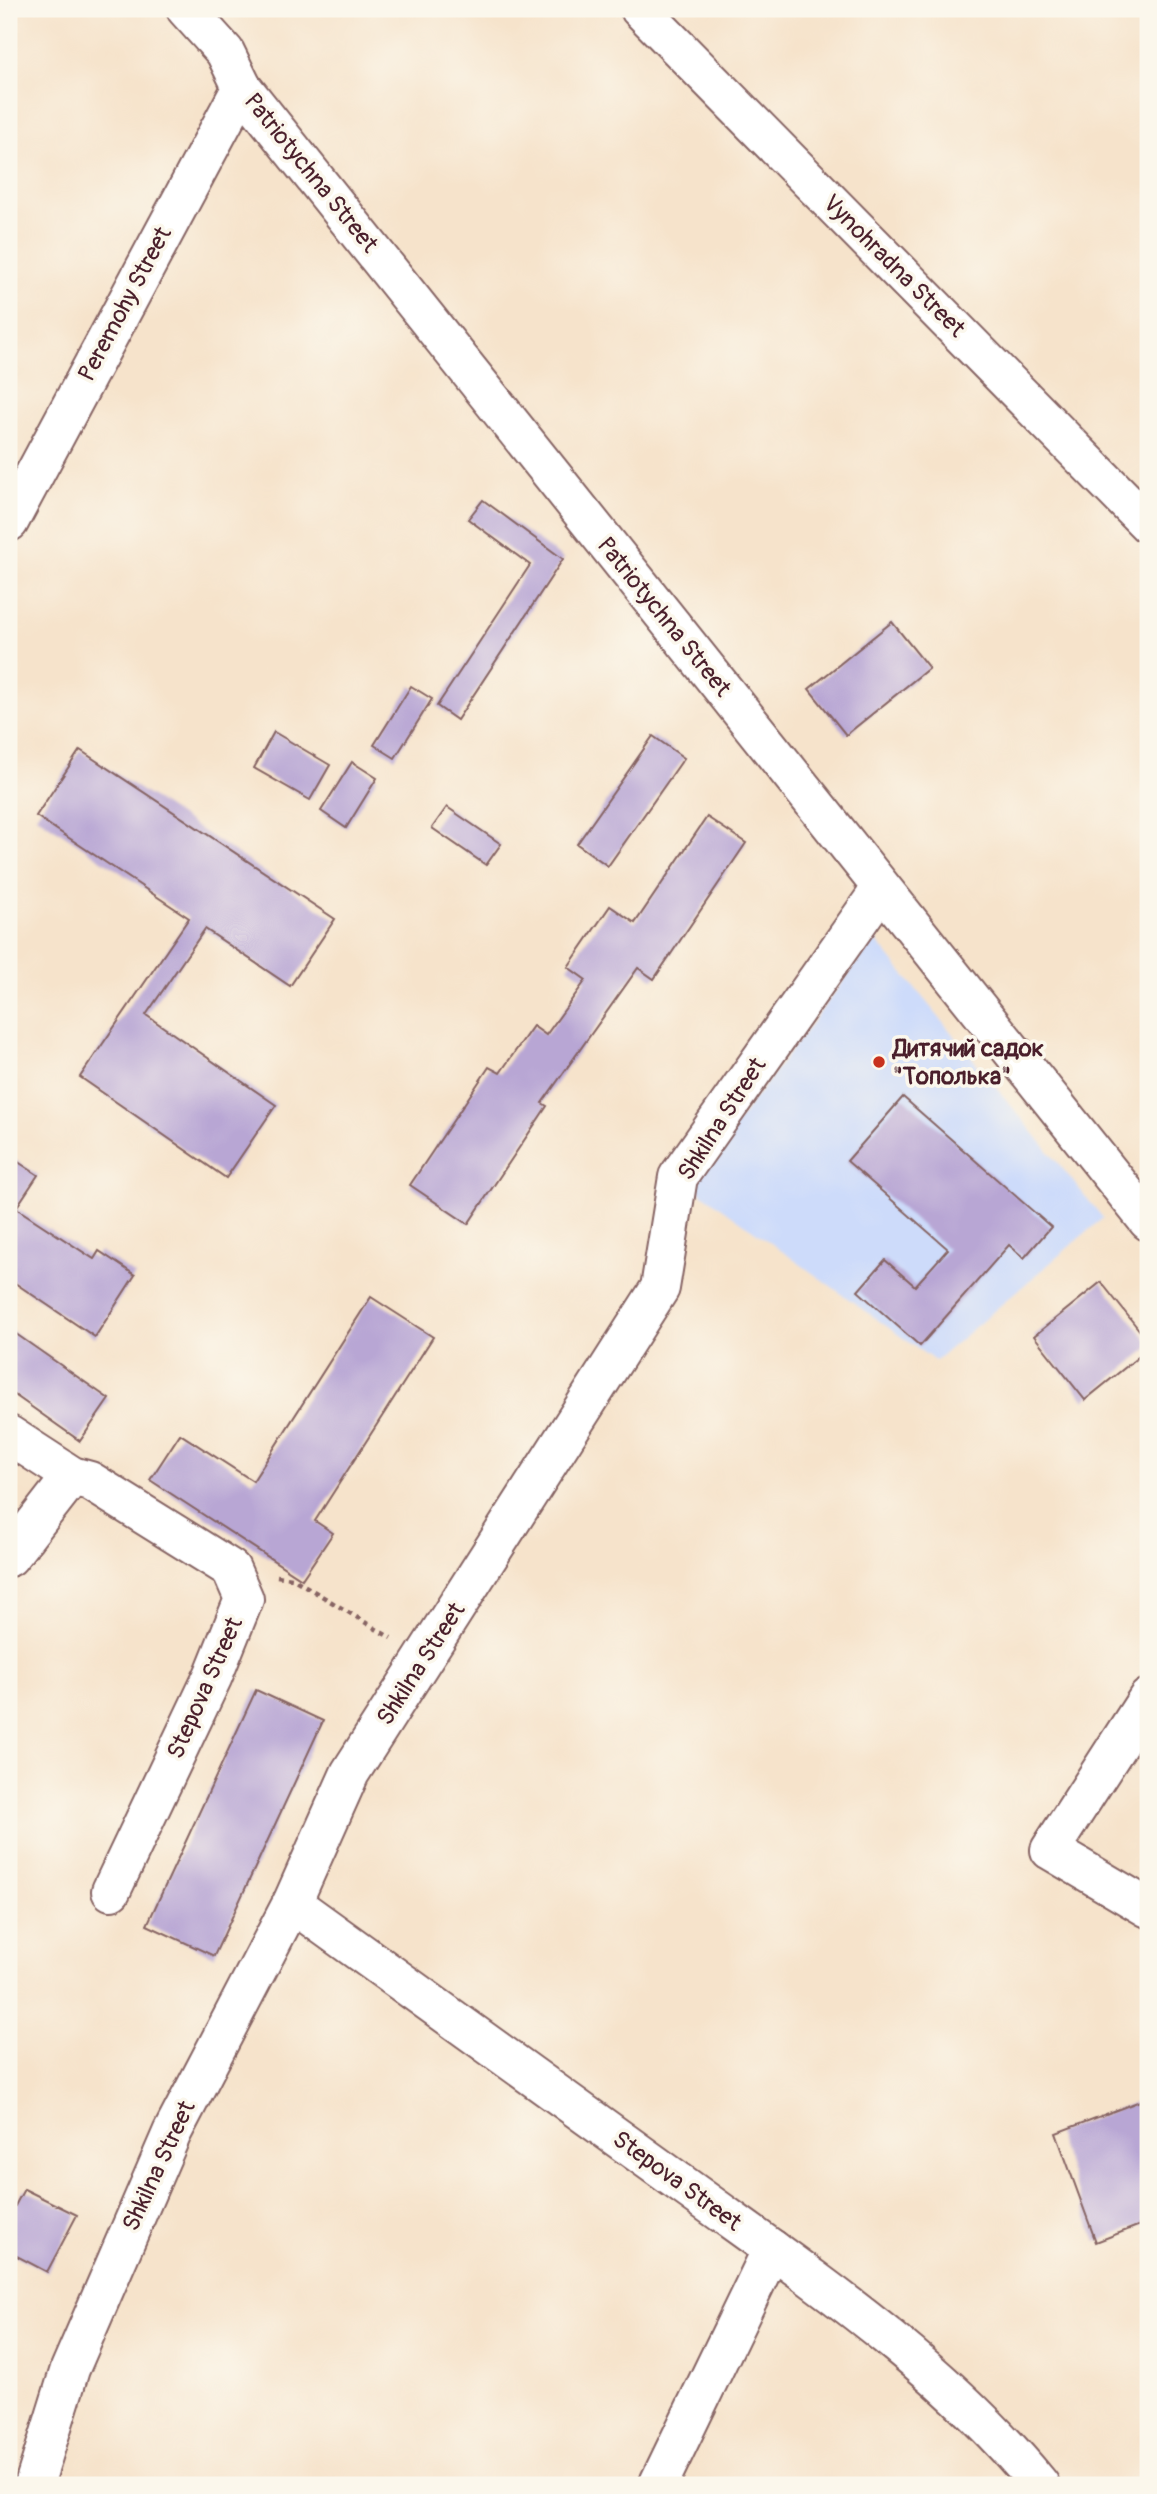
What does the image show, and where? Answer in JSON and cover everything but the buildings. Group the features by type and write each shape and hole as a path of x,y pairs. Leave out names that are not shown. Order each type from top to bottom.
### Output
{"street":[{"name":"Patriotychna Street","path":"186,9 225,52 242,87 1148,1222"},
{"name":"Vynohradna Street","path":"640,9 1148,524"},
{"name":"Peremohy Street","path":"9,522 242,87"},
{"name":"Shkilna Street","path":"34,2485 70,2369 172,2133 292,1903 351,1773 660,1289 678,1177 881,889"},
{"path":"9,1435 72,1476 90,1481 231,1569"},
{"path":"9,1557 72,1476"},
{"name":"Stepova Street","path":"111,1891 213,1676 244,1599 231,1569"},
{"path":"1147,1698 1050,1850 1148,1908"},
{"name":"Stepova Street","path":"292,1903 772,2249 964,2402 1040,2485"},
{"path":"658,2485 772,2249"}],"path":[{"path":"231,1569 292,1578 424,1658"}],"shaded area":[{"name":"Дитячий садок \"Тополька\"","path":"875,939 1103,1218 935,1361 690,1185"}],"place":[{"name":"Дитячий садок \"Тополька\"","path":"879,1062"}]}
